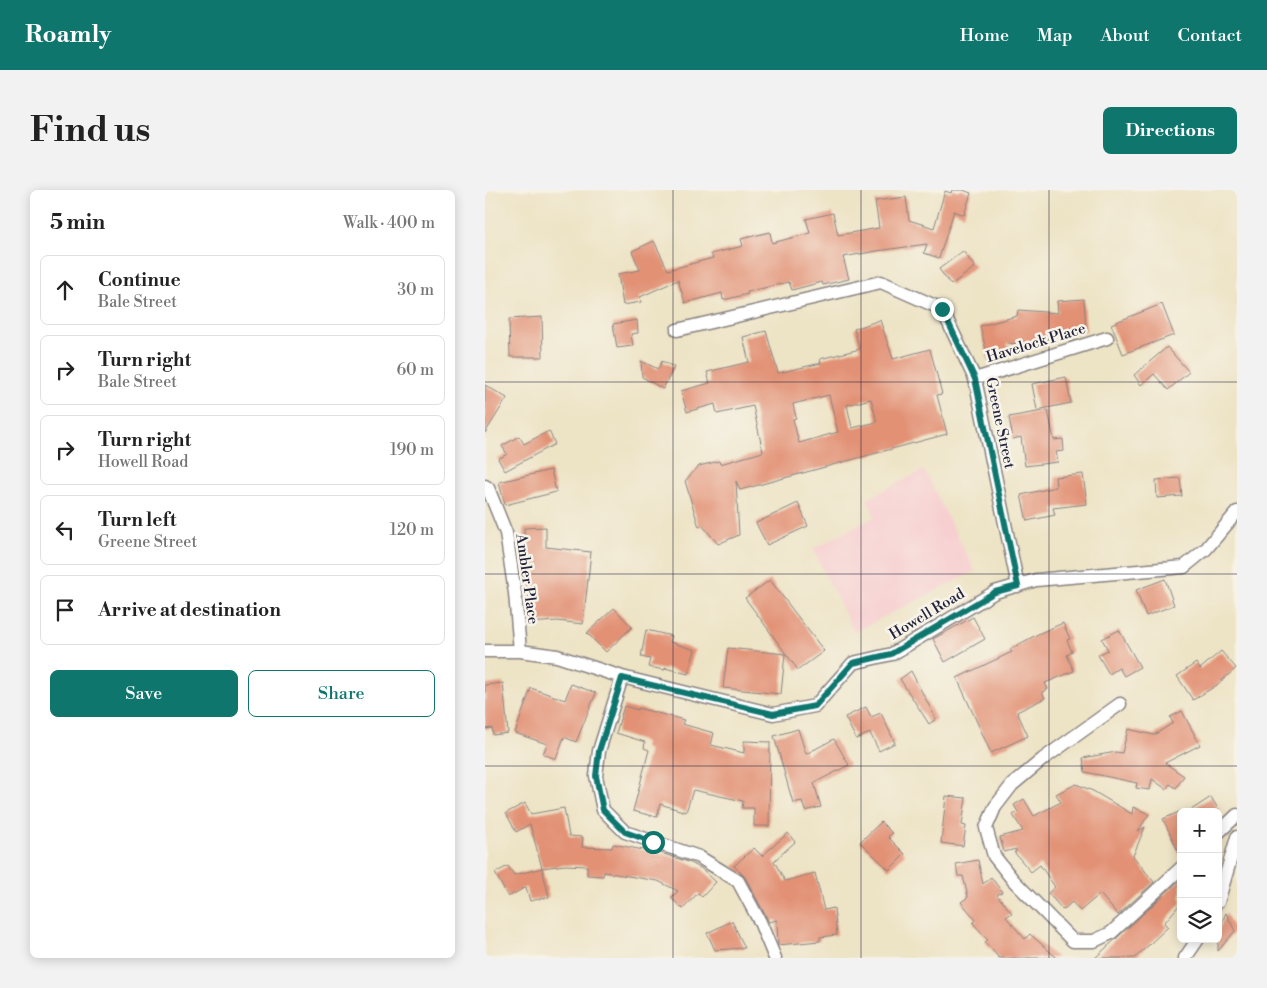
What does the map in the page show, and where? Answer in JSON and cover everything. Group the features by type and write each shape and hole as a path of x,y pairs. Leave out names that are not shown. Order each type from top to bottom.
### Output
{"street":[{"name":"Greene Street","path":"677,330 881,282 942,309 975,379 1018,586"},
{"name":"Havelock Place","path":"975,379 1107,338"},
{"name":"Ambler Place","path":"485,486 506,533 515,593 519,651"},
{"name":"Howell Road","path":"485,651 519,651 557,656 622,678 773,714 815,706 853,663 891,654 995,592 1036,580 1184,567 1206,550 1237,512"},
{"path":"622,678 599,751 596,776 603,810 625,832 699,857 738,881 775,958"},
{"path":"1120,704 1043,759 1012,786 995,807 986,828 994,856 1013,880 1073,941 1094,941 1111,933 1177,872"},
{"path":"1222,829 1237,815"},
{"path":"1219,898 1237,836"},
{"path":"1185,958 1196,943"}],"shaded area":[{"path":"924,470 975,571 854,632 813,549 875,517 867,499"}],"building":[{"path":"952,190 963,190 971,193 964,215 954,211 939,258 924,253 927,244 843,257 849,279 823,285 822,282 792,290 789,282 723,300 722,293 685,303 678,280 640,297 641,302 623,305 618,274 640,270 632,251 654,241 668,270 713,258 711,254 743,246 741,239 770,232 772,243 810,233 806,219 833,213 838,235 879,228 875,201 906,197 909,220 934,228 945,191 951,193"},
{"path":"963,251 975,267 951,285 939,269"},
{"path":"1084,299 1086,331 1047,335 1046,346 1007,343 1010,357 989,362 980,326 1017,316 1018,310 1058,313 1057,301"},
{"path":"1162,304 1174,335 1123,354 1111,324"},
{"path":"542,317 543,357 510,357 509,319"},
{"path":"637,320 638,333 631,334 633,346 617,348 613,324"},
{"path":"880,320 893,359 930,349 942,394 937,395 947,434 740,490 736,481 739,535 718,544 702,525 699,527 685,481 699,466 719,461 720,464 763,452 753,406 717,414 715,404 687,412 681,391 710,383 707,372 749,362 743,337 766,331 778,373 821,363 820,359 860,349 854,329","holes":["829,395 838,432 799,443 793,419 796,418 793,404","871,399 877,422 852,428 847,405"]},
{"path":"1167,347 1189,372 1168,390 1154,374 1141,385 1134,375"},
{"path":"641,361 658,369 662,361 674,367 663,389 642,377"},
{"path":"1066,377 1071,403 1037,410 1032,384"},
{"path":"485,385 507,398 485,433"},
{"path":"1048,410 1054,440 1063,439 1064,451 1056,452 1058,462 1025,466 1021,437 1013,439 1009,417"},
{"path":"549,431 555,444 505,471 498,459 507,454 502,446 519,436 524,444"},
{"path":"551,470 556,492 505,505 499,482"},
{"path":"1083,474 1087,504 1053,508 1055,515 1027,521 1021,495 1056,487 1055,477"},
{"path":"1180,478 1182,496 1157,498 1156,480"},
{"path":"798,503 808,526 767,545 756,523"},
{"path":"546,527 546,547 591,552 583,624 557,621 528,623 524,528"},
{"path":"1165,579 1174,605 1146,616 1136,590"},
{"path":"770,580 824,651 798,670 745,598"},
{"path":"614,608 632,627 606,652 587,633"},
{"path":"973,617 985,639 945,662 933,639"},
{"path":"1063,623 1070,639 1067,640 1072,652 1067,655 1074,671 1045,683 1048,689 1042,692 1045,698 1017,712 1028,736 991,753 957,678 1012,652 1010,649"},
{"path":"646,630 672,636 670,642 695,650 688,674 665,668 665,670 648,667 650,659 641,657"},
{"path":"1119,630 1140,667 1124,676 1119,668 1109,674 1098,655 1108,650 1102,639"},
{"path":"728,648 785,654 781,694 723,688"},
{"path":"1221,651 1236,668 1217,685 1193,700 1177,676 1196,663 1200,669"},
{"path":"911,671 936,719 929,724 900,679"},
{"path":"503,683 508,733 493,735 492,728 485,729 485,685"},
{"path":"571,684 596,693 576,742 564,737 556,759 543,754 547,744 515,733 531,688 565,700"},
{"path":"624,706 684,720 682,724 714,733 711,745 744,753 744,741 770,742 769,826 754,826 754,808 742,808 743,801 693,790 686,812 660,804 657,817 633,811 649,750 644,748 645,742 616,733"},
{"path":"866,707 871,717 881,713 895,743 879,751 870,733 856,739 845,717"},
{"path":"1182,711 1200,745 1165,763 1184,776 1176,788 1170,784 1166,789 1152,779 1150,790 1136,788 1137,783 1085,772 1083,758 1116,752 1122,753 1128,729 1154,735 1173,723 1170,717"},
{"path":"798,729 806,754 834,739 849,765 814,783 821,807 805,811 802,801 793,803 774,736"},
{"path":"1076,784 1093,791 1132,814 1133,807 1149,814 1138,831 1145,827 1133,856 1154,882 1118,915 1100,894 1080,911 1072,902 1063,910 1048,893 1055,887 1040,865 1031,872 1014,852 1016,852 1016,849 1004,852 1000,837 1023,831 1013,815 1018,812 1014,805 1024,799 1034,816 1061,802 1056,794"},
{"path":"946,796 966,798 962,825 966,826 963,846 941,843"},
{"path":"1211,797 1218,808 1194,808"},
{"path":"525,803 531,814 564,808 569,836 583,837 582,847 612,848 613,844 664,854 691,863 702,869 716,882 702,897 698,893 683,909 671,898 678,891 658,881 604,872 603,876 587,875 587,866 565,865 542,868 530,824 516,832 506,813"},
{"path":"1177,813 1177,849 1163,819"},
{"path":"881,822 892,833 888,837 905,854 889,870 860,842"},
{"path":"788,833 795,842 774,861 785,881 815,873 824,910 834,908 837,935 820,937 820,941 778,945 777,920 769,922 745,877 734,866 754,848 762,856"},
{"path":"978,860 983,884 991,877 1002,892 997,895 1012,913 1006,917 1025,939 1030,934 1057,958 999,958 985,942 988,940 973,923 976,920 961,902 968,897 963,876 958,876 956,864"},
{"path":"508,866 514,875 542,868 549,897 530,901 526,887 508,897 495,873"},
{"path":"1177,883 1177,908 1164,923 1168,927 1135,958 1095,958"},
{"path":"1226,913 1235,931 1218,951 1218,943 1222,943 1222,922"},
{"path":"732,921 745,948 715,950 707,933"}],"route":[{"path":"653,842 625,832 603,810 596,776 599,751 622,678 773,714 815,706 842,678 853,663 891,654 995,592 1018,586 975,379 942,309"}]}
